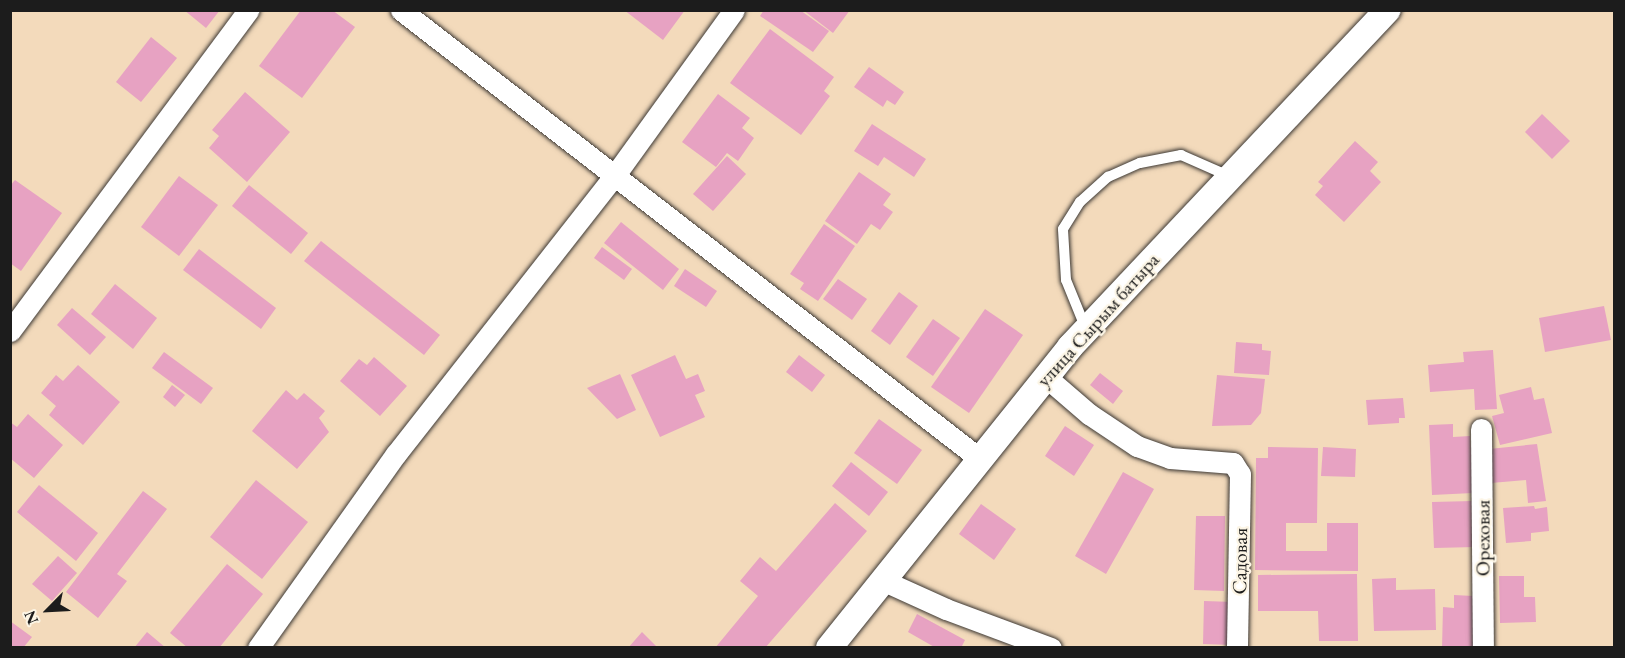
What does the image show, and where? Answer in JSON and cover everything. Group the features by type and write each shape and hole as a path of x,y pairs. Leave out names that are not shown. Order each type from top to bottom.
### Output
{"street":[{"path":"10,332 248,10"},
{"path":"401,10 980,459"},
{"path":"258,648 396,454 615,175 734,10"},
{"name":"улица Сырым батыра","path":"829,648 1086,330 1388,10"},
{"name":"Садовая","path":"1046,377 1089,414 1137,446 1170,458 1233,463 1240,474 1237,648"},
{"name":"Ореховая","path":"1481,429 1483,648"},
{"path":"882,580 946,609 1051,648"}],"lane":[{"path":"1086,330 1066,280 1063,230 1080,202 1108,177 1140,162 1181,155 1231,177"}],"building":[{"path":"184,10 220,10 206,28"},
{"path":"301,10 332,10 355,27 302,98 259,66"},
{"path":"624,10 685,10 663,40"},
{"path":"764,10 800,10 829,31 813,52 760,16"},
{"path":"803,10 850,10 833,33"},
{"path":"770,29 834,77 824,91 830,96 801,135 730,83"},
{"path":"151,37 177,58 141,102 116,82"},
{"path":"869,67 904,92 895,105 887,100 883,107 854,87"},
{"path":"245,92 290,132 247,182 209,148 219,136 212,130"},
{"path":"718,94 750,118 742,128 754,138 738,161 727,153 716,167 682,142"},
{"path":"1542,114 1570,141 1552,159 1525,132"},
{"path":"872,124 926,159 914,177 884,157 878,166 854,151"},
{"path":"1355,141 1378,162 1370,171 1381,182 1344,222 1315,195 1323,186 1318,182"},
{"path":"727,156 746,174 713,211 693,194"},
{"path":"859,172 891,194 883,205 893,212 880,230 871,224 857,244 825,221"},
{"path":"179,176 218,205 179,256 141,227"},
{"path":"15,180 62,213 21,271 10,263 10,186"},
{"path":"249,185 308,233 291,254 232,206"},
{"path":"621,222 679,269 663,290 604,243"},
{"path":"824,224 855,246 818,301 800,289 804,283 790,274"},
{"path":"321,241 440,335 424,355 304,261"},
{"path":"602,247 632,269 624,280 594,258"},
{"path":"199,249 276,308 261,329 183,270"},
{"path":"685,269 717,291 706,307 674,286"},
{"path":"838,279 867,299 852,320 823,299"},
{"path":"115,284 157,318 133,349 91,314"},
{"path":"899,292 918,306 890,345 871,331"},
{"path":"1604,306 1611,340 1545,352 1539,318"},
{"path":"72,308 106,337 90,355 57,325"},
{"path":"985,309 1023,335 969,413 931,387"},
{"path":"933,319 960,338 933,376 906,357"},
{"path":"1236,342 1262,344 1262,350 1271,351 1269,375 1234,373"},
{"path":"1493,350 1497,409 1475,410 1474,389 1430,392 1428,365 1464,362 1463,352"},
{"path":"164,352 213,388 201,404 152,368"},
{"path":"675,355 686,379 698,374 705,391 695,395 705,417 660,437 631,375"},
{"path":"799,355 825,375 812,392 786,372"},
{"path":"374,357 407,386 380,416 340,381 359,359 367,365"},
{"path":"78,365 120,402 83,445 49,415 56,406 41,393 56,375 63,381"},
{"path":"1100,373 1123,391 1113,404 1090,385"},
{"path":"620,374 636,410 617,419 587,388"},
{"path":"1217,375 1265,379 1261,413 1251,425 1212,426"},
{"path":"172,385 185,395 175,407 163,397"},
{"path":"1531,387 1534,400 1544,398 1552,433 1500,445 1492,416 1504,413 1499,395"},
{"path":"286,390 297,400 304,393 325,411 319,418 329,432 297,469 252,431"},
{"path":"1403,398 1405,418 1399,418 1399,423 1368,425 1366,400"},
{"path":"28,414 63,445 34,478 10,458 10,422 17,427"},
{"path":"879,419 922,450 897,484 854,453"},
{"path":"1453,424 1453,437 1470,436 1473,493 1432,495 1429,425"},
{"path":"1065,426 1094,445 1074,476 1045,456"},
{"path":"1537,444 1546,501 1528,503 1526,480 1491,483 1489,449"},
{"path":"1268,447 1318,448 1317,523 1286,523 1286,551 1327,551 1327,523 1358,523 1358,571 1255,570 1256,458 1268,458"},
{"path":"1323,447 1356,449 1355,477 1321,476"},
{"path":"851,462 888,492 869,516 832,486"},
{"path":"1123,472 1154,489 1106,574 1075,556"},
{"path":"256,480 308,522 262,579 210,537"},
{"path":"39,485 98,533 76,561 17,512"},
{"path":"143,491 167,509 117,574 127,581 98,618 66,592"},
{"path":"1473,501 1475,547 1434,548 1432,502"},
{"path":"835,503 867,531 765,648 715,648 758,596 740,581 760,557 776,571"},
{"path":"981,504 1016,529 994,560 959,534"},
{"path":"1534,506 1535,509 1547,507 1549,531 1531,533 1531,541 1506,543 1503,508"},
{"path":"1196,516 1225,516 1224,591 1194,590"},
{"path":"58,556 77,573 52,601 32,584"},
{"path":"227,564 263,594 219,648 188,648 170,633"},
{"path":"1357,574 1358,641 1319,641 1318,611 1258,611 1258,575"},
{"path":"1499,576 1524,576 1524,597 1535,597 1536,622 1500,623"},
{"path":"1396,578 1396,590 1435,589 1436,630 1374,631 1372,579"},
{"path":"1454,595 1473,596 1473,648 1442,648 1443,607 1454,608"},
{"path":"1204,601 1234,602 1232,645 1203,644"},
{"path":"917,614 965,640 961,648 936,648 908,632"},
{"path":"10,621 32,637 23,648 10,646"},
{"path":"147,632 166,648 134,648"},
{"path":"642,632 658,648 628,648"}]}
